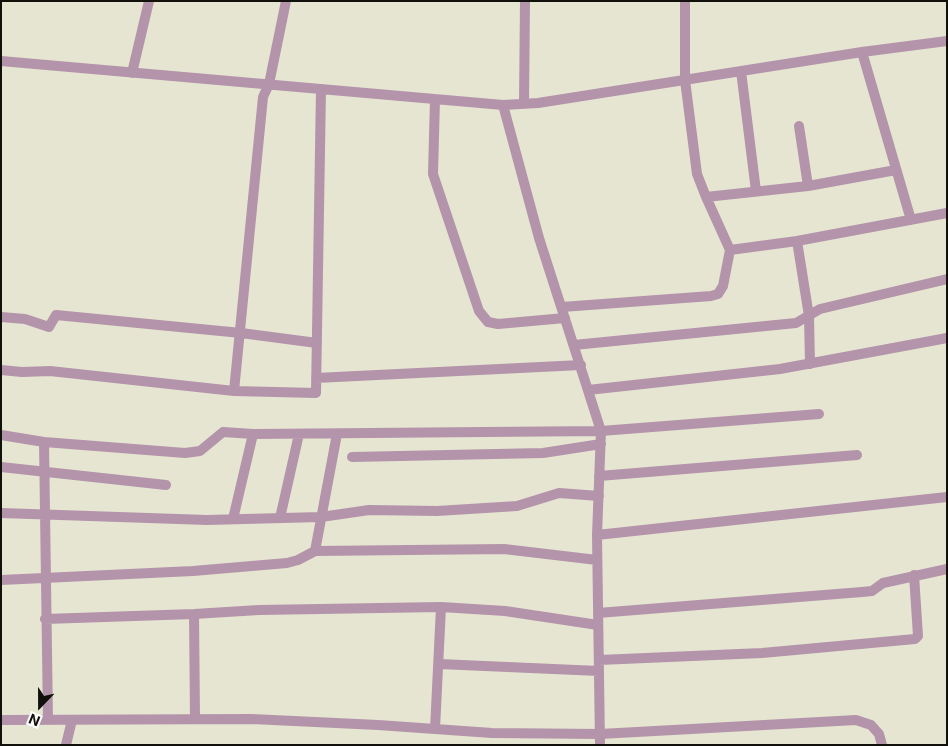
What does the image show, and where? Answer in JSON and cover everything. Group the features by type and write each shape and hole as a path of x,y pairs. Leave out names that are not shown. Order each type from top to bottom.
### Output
{"street":[{"path":"132,73 149,1"},
{"path":"234,391 263,97 269,84 286,1"},
{"path":"524,104 526,1"},
{"path":"562,307 711,296 718,294 723,286 730,250 706,197 698,174 685,80 685,1"},
{"path":"1,61 435,99 524,104 862,52 947,41"},
{"path":"862,52 911,220"},
{"path":"741,71 756,191"},
{"path":"1,370 22,372 50,371 234,391 316,393 321,89"},
{"path":"435,99 433,174 479,311 488,322 498,324 565,318"},
{"path":"503,104 539,238 601,431 597,535 600,739"},
{"path":"799,126 808,186"},
{"path":"706,197 808,186 896,170"},
{"path":"730,250 797,241 947,213"},
{"path":"797,241 809,316 810,364"},
{"path":"574,346 796,323 820,309 947,279"},
{"path":"1,317 25,319 49,327 56,315 241,333 317,343"},
{"path":"588,390 780,369 947,338"},
{"path":"316,378 581,366"},
{"path":"1,435 44,442 185,453 200,451 223,432 337,434 601,431 819,414"},
{"path":"233,519 253,434"},
{"path":"280,518 299,434"},
{"path":"315,551 337,434"},
{"path":"44,442 48,720"},
{"path":"352,457 542,453 601,444"},
{"path":"599,476 857,455"},
{"path":"1,467 166,485"},
{"path":"1,514 233,519 321,517 369,510 437,511 517,506 559,493 598,496"},
{"path":"597,535 758,516 947,497"},
{"path":"1,580 193,571 287,563 298,560 315,551 504,549 597,560"},
{"path":"598,613 872,591 883,583 947,569"},
{"path":"598,660 762,653 915,639 918,636 914,575"},
{"path":"46,618 194,614 259,610 441,607 505,612 598,625"},
{"path":"436,729 441,607"},
{"path":"194,614 195,719"},
{"path":"438,664 599,671"},
{"path":"1,720 252,719 600,739 856,720 871,725 879,734 882,745"},
{"path":"66,745 72,720"}]}
